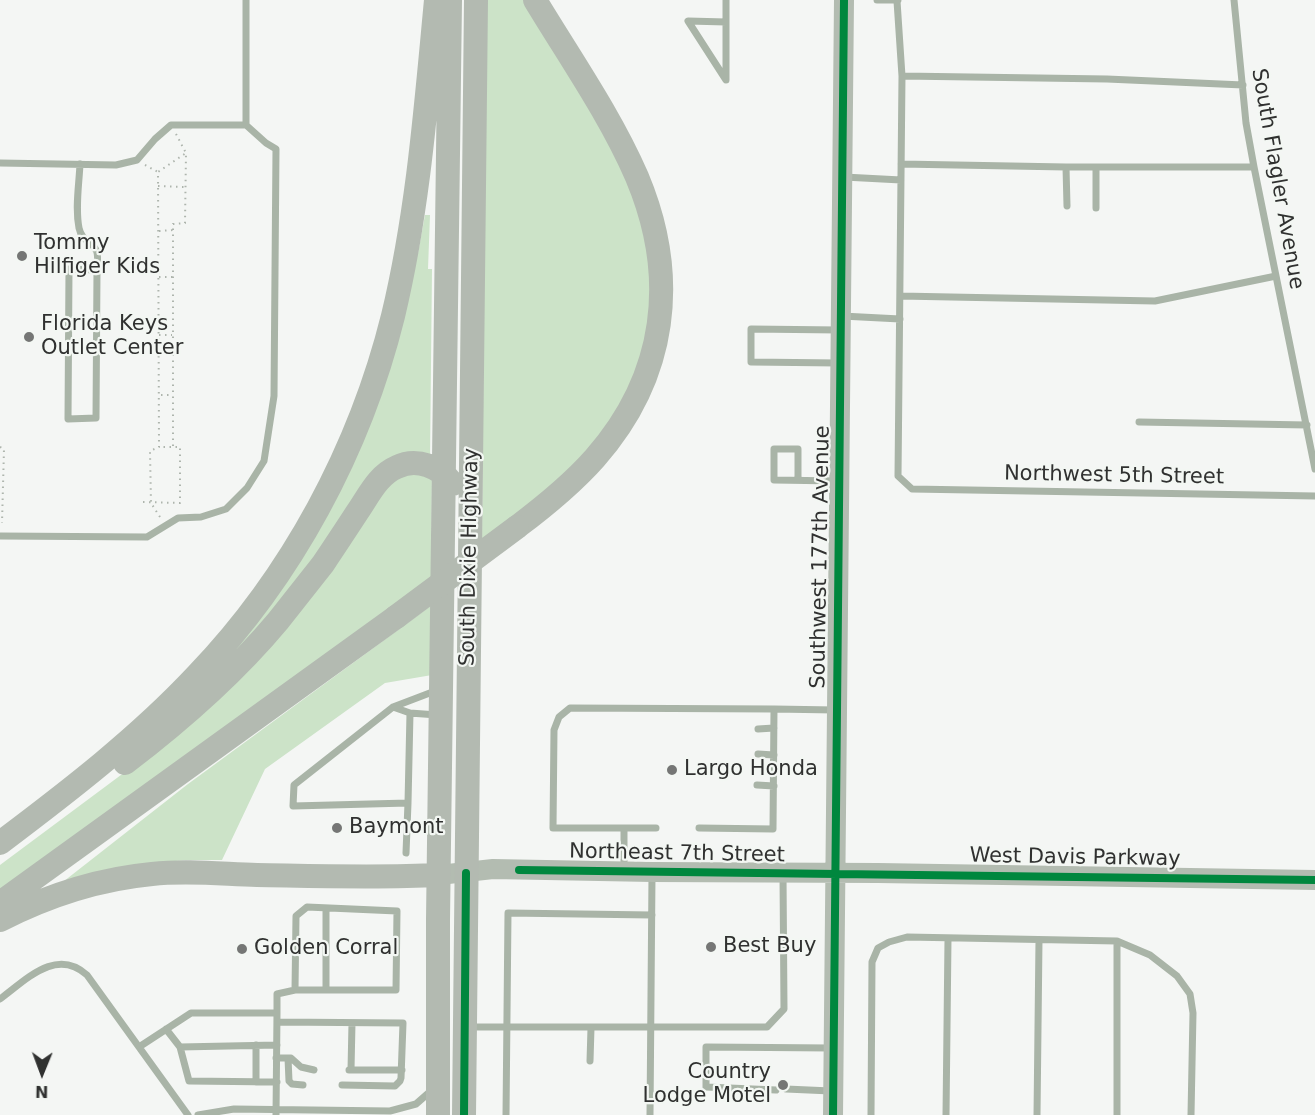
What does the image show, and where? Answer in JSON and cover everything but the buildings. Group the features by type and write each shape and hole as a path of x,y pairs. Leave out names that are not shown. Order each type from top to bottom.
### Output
{"highway":[{"path":"0,843 116,752 198,674 257,604 307,529 348,447 369,394 398,296 417,184 436,0"},
{"name":"South Dixie Highway","path":"438,1115 438,919 450,0"},
{"name":"South Dixie Highway","path":"464,1115 476,0"},
{"path":"0,903 396,617 552,500 606,445 627,414 642,387 658,326 661,291 657,242 636,176 618,139 535,0"},
{"path":"28,822 64,807 97,784 172,727 220,682 253,649 298,596 372,490 383,476 397,467 412,463 429,466 445,474 460,497 470,538"},
{"path":"0,920 30,905 80,888 114,879 150,874 183,872 439,875"},
{"path":"372,876 404,884 414,890 424,899 438,919"}],"main road":[{"name":"Southwest 177th Avenue","path":"833,1115 844,0"},
{"name":"Northeast 7th Street","path":"439,875 493,869 835,873"},
{"name":"West Davis Parkway","path":"835,873 1315,880"}],"lane":[{"path":"246,0 246,125"},
{"path":"726,0 726,22 726,80 688,21 726,22"},
{"path":"841,363 751,362 751,329 900,319 902,76 897,0 877,0"},
{"name":"South Flagler Avenue","path":"1234,0 1246,123 1315,469"},
{"path":"902,76 1107,79 1243,85"},
{"path":"0,163 116,165 137,160 171,125 246,125 276,149 274,396 264,461 248,488 226,509 201,517 178,518 147,537 0,536"},
{"path":"80,164 78,217 80,230 84,239 97,251 97,270 96,418 68,418 69,269 97,270"},
{"path":"901,164 1066,167 1254,166"},
{"path":"1066,167 1067,206"},
{"path":"1096,167 1096,208"},
{"path":"843,177 901,180"},
{"path":"900,296 1155,301 1276,276"},
{"name":"Northwest 5th Street","path":"900,319 898,476 912,489 1315,496"},
{"path":"1139,422 1307,425"},
{"path":"798,480 798,449 774,449 774,480 840,481"},
{"path":"408,803 293,806 294,785 393,707 441,689"},
{"path":"393,707 410,713 441,715"},
{"path":"656,828 553,828 554,730 559,717 570,708 837,710"},
{"path":"699,828 773,829 774,709"},
{"path":"406,853 410,713"},
{"path":"758,729 774,728"},
{"path":"758,754 774,755"},
{"path":"757,785 774,786"},
{"path":"624,828 624,871"},
{"path":"650,1115 652,872"},
{"path":"465,1028 767,1027 784,1009 783,873"},
{"path":"276,1112 277,994 295,990 396,990 397,911 307,907 296,916 295,990"},
{"path":"326,908 326,989"},
{"path":"506,1115 508,913 652,915"},
{"path":"871,1115 872,962 878,948 907,937 1118,942 1150,955 1178,976 1190,994 1193,1013 1191,1115"},
{"path":"946,1115 948,939"},
{"path":"1037,1115 1039,940"},
{"path":"1117,1115 1118,942"},
{"path":"0,999 43,968 55,964 69,964 82,971 188,1115"},
{"path":"139,1047 191,1013 277,1013"},
{"path":"277,1022 403,1023 400,1081 395,1086 342,1085"},
{"path":"352,1023 350,1070 402,1070"},
{"path":"590,1061 591,1028"},
{"path":"166,1029 180,1047 189,1081 276,1082"},
{"path":"256,1045 256,1082"},
{"path":"180,1047 277,1045"},
{"path":"776,1089 706,1087 706,1047 834,1048"},
{"path":"276,1058 288,1058 301,1067 314,1070"},
{"path":"288,1058 290,1082 303,1085"},
{"path":"198,1115 234,1109 276,1112 390,1111 416,1104 438,1081"},
{"path":"786,1089 834,1092"},
{"path":"390,1111 402,1115"}],"path":[{"path":"171,125 186,153 185,223 173,224 173,447"},
{"path":"158,172 186,153"},
{"path":"137,160 158,172"},
{"path":"158,172 159,447"},
{"path":"158,186 185,187"},
{"path":"159,231 173,230"},
{"path":"159,276 173,277"},
{"path":"159,335 172,335"},
{"path":"159,395 173,395"},
{"path":"0,447 4,449 2,523 0,523"},
{"path":"143,502 151,503 180,504 180,447 159,447 150,451 151,503 166,526"},
{"path":"3,501 9,501"}],"green space":[{"path":"486,0 530,0 614,143 651,245 650,334 624,405 573,468 482,542"},
{"path":"425,215 430,215 428,269 432,269 430,460 415,456 315,562 197,696 278,593 418,253"},
{"path":"432,472 431,579 0,891 0,865 129,769 164,739 395,474"},
{"path":"432,605 432,675 385,683 265,769 222,860 153,863 59,885 188,784"}],"cycle path":[{"path":"833,1115 844,0"},
{"path":"519,870 1315,880"},
{"path":"464,1115 466,873"}],"place":[{"name":"Tommy Hilfiger Kids","path":"22,256"},
{"name":"Florida Keys Outlet Center","path":"29,337"},
{"name":"Largo Honda","path":"672,770"},
{"name":"Baymont","path":"337,828"},
{"name":"Best Buy","path":"711,947"},
{"name":"Golden Corral","path":"242,949"},
{"name":"Country Lodge Motel","path":"783,1085"}]}
